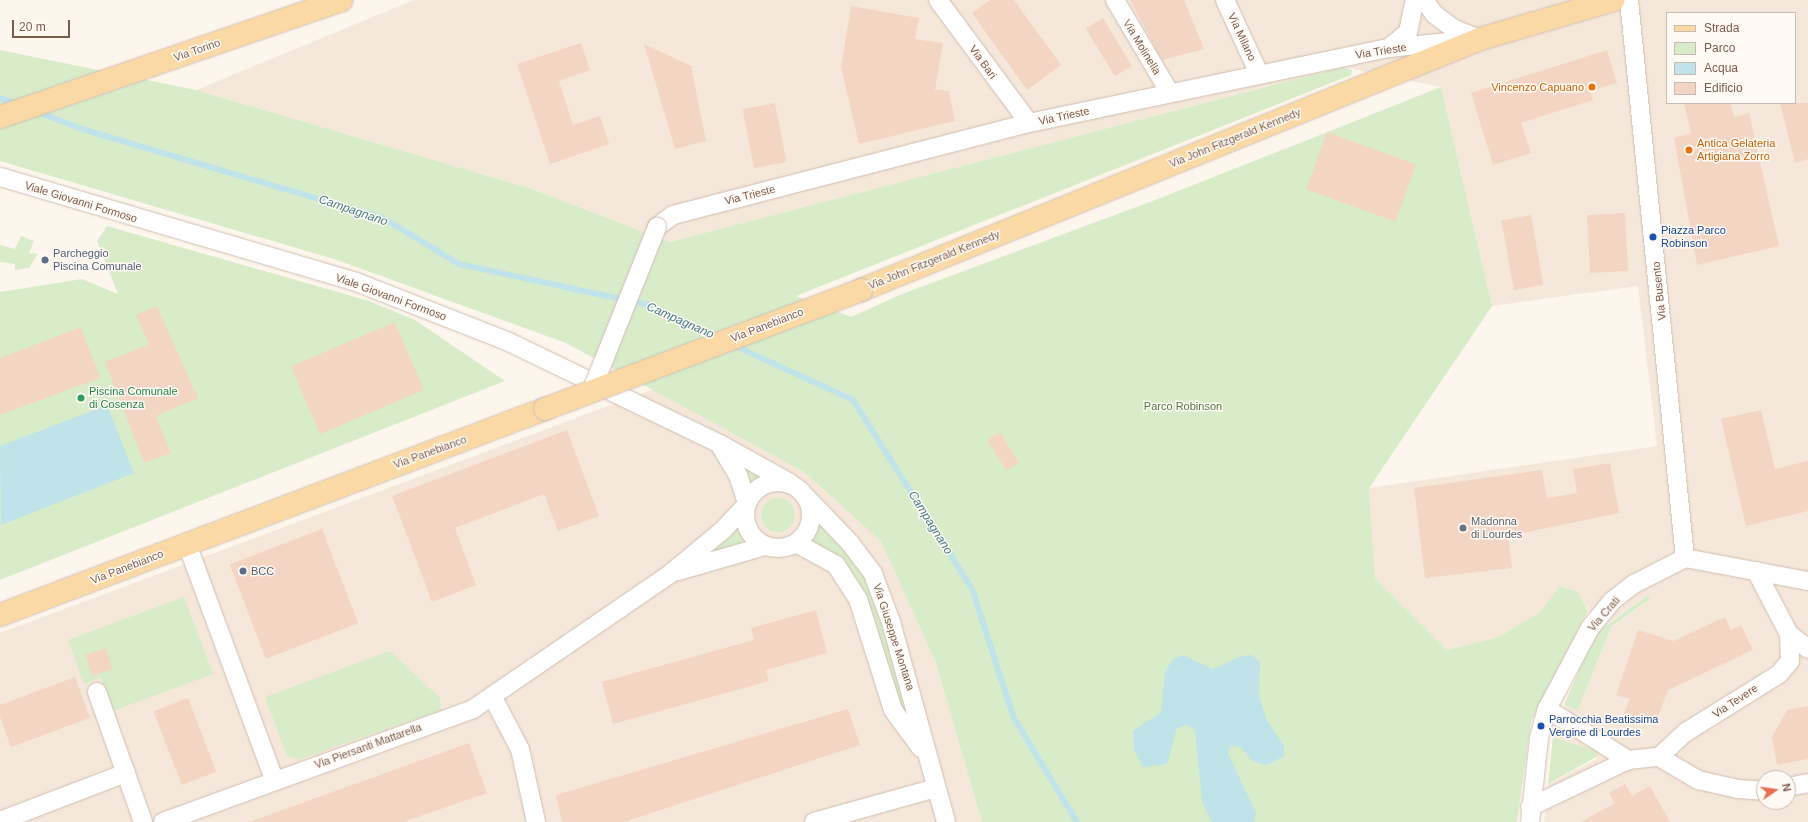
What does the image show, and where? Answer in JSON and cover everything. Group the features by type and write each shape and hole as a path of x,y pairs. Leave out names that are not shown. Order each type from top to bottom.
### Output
{"main road":[{"name":"Via Torino","path":"0,117 342,0"},
{"name":"Via John Fitzgerald Kennedy","path":"861,290 1480,39 1600,2"},
{"name":"Via Panebianco","path":"0,615 861,290"}],"street":[{"name":"Via Bari","path":"938,0 1029,123"},
{"name":"Via Molinella","path":"1115,0 1170,93"},
{"name":"Via Milano","path":"1225,0 1259,74"},
{"path":"1389,48 1408,32 1415,0"},
{"path":"1424,0 1434,14 1454,29 1480,39"},
{"name":"Via Busento","path":"1629,0 1685,558"},
{"name":"Via Trieste","path":"591,392 657,227 673,215 1029,123 1389,48 1480,39"},
{"name":"Viale Giovanni Formoso","path":"0,177 356,282 510,342 720,444 790,483"},
{"path":"720,444 738,475 747,503 746,524 750,533 765,546 775,548 796,543 804,536 812,518 807,498 790,483 780,481 760,486 747,503"},
{"name":"Via Giuseppe Montana","path":"807,498 850,543 873,574 915,703 924,752 946,822"},
{"name":"Via Piersanti Mattarella","path":"163,822 274,780 473,709 670,574 723,530 747,503"},
{"name":"Via Giuseppe Montana","path":"796,543 836,565 858,599 893,710 924,752"},
{"path":"187,544 274,780"},
{"name":"Via Piersanti Mattarella","path":"670,574 765,546"},
{"path":"1685,558 1808,581"},
{"name":"Via Crati","path":"1530,815 1541,726 1547,709 1590,628 1612,601 1634,584 1685,558"},
{"name":"Via Tevere","path":"1756,571 1789,634 1808,649"},
{"name":"Via Tevere","path":"1659,757 1686,732 1780,674 1790,661 1789,634"},
{"path":"97,692 143,822"},
{"path":"492,696 520,749 536,822"},
{"path":"1547,709 1628,760"},
{"path":"1530,815 1628,760 1659,757 1698,780 1738,789 1756,790"},
{"path":"0,821 126,773"},
{"path":"1796,785 1808,783"},
{"path":"814,822 936,788"}],"shaded area":[{"path":"414,0 1808,0 1808,822 1544,822 1548,784 1597,759 1597,751 1553,737 1564,705 1578,710 1611,627 1650,600 1648,595 1599,630 1578,592 1560,586 1540,612 1499,637 1447,651 1375,578 1369,488 1657,446 1638,286 1492,306 1441,87 1343,67 670,242 529,188 196,90"},
{"path":"654,389 804,472 881,540 936,663 982,822 0,822 0,633"}],"green space":[{"name":"Parco Robinson","path":"0,50 196,90 529,188 670,242 1343,67 1352,70 1351,75 796,296 851,317 902,294 1163,197 1441,87 1492,306 1369,488 1375,578 1447,650 1499,637 1540,612 1560,586 1578,592 1588,611 1531,722 1517,822 982,822 936,663 881,541 804,472 566,343 337,260 0,161"},
{"path":"107,226 369,301 415,320 505,381 0,580 0,292 82,279 118,294 97,241"},
{"path":"21,236 34,241 29,253 38,254 29,268 15,270 15,264 0,262 0,245 15,249"},
{"path":"727,451 775,478 747,489"},
{"path":"775,498 781,498 785,499 792,505 795,515 794,522 788,529 781,532 775,532 771,531 764,525 761,518 761,512 762,508 768,501"},
{"path":"742,514 743,530 753,542 690,563"},
{"path":"815,515 866,577 886,624 909,704 907,723 861,597 805,542 813,531"},
{"path":"1648,595 1650,599 1611,627 1578,710 1564,705 1595,634"},
{"path":"184,597 213,674 113,711 101,678 84,684 68,640"},
{"path":"390,651 440,698 441,710 300,759 287,756 265,697"},
{"path":"1553,737 1597,751 1598,756 1548,784"}],"water":[{"path":"107,405 134,473 1,525 0,446"},
{"path":"1183,655 1213,669 1241,656 1251,655 1260,661 1259,694 1266,719 1284,746 1284,756 1267,765 1254,762 1240,747 1231,746 1228,753 1256,813 1254,822 1212,822 1202,802 1195,730 1186,725 1177,728 1167,764 1143,767 1134,750 1133,731 1161,712 1165,672 1173,659"}],"building":[{"path":"990,0 1014,0 1061,65 1027,90 972,13"},
{"path":"1130,0 1184,0 1204,49 1162,60"},
{"path":"851,6 919,18 915,39 943,43 935,90 949,91 955,121 859,144 841,67"},
{"path":"1103,18 1132,66 1115,76 1086,28"},
{"path":"581,43 590,70 559,81 573,125 600,116 609,144 550,164 517,64"},
{"path":"644,44 691,66 706,141 675,149"},
{"path":"1607,50 1617,83 1590,91 1593,100 1521,123 1531,153 1493,165 1471,93"},
{"path":"775,103 786,162 754,168 743,109"},
{"path":"1808,103 1808,159 1795,163 1780,104"},
{"path":"1684,104 1730,104 1734,117 1749,113 1779,246 1697,265 1674,138 1691,133"},
{"path":"1327,132 1416,164 1395,222 1306,189"},
{"path":"1625,213 1628,271 1590,273 1587,215"},
{"path":"1531,215 1543,285 1514,290 1501,220"},
{"path":"157,306 198,398 156,416 171,453 144,463 105,362 149,344 136,315"},
{"path":"395,322 424,390 320,434 291,366"},
{"path":"81,327 100,378 0,415 0,358"},
{"path":"1761,410 1775,469 1808,461 1808,511 1746,526 1721,419"},
{"path":"567,430 599,516 558,531 544,494 455,528 476,585 432,602 392,496"},
{"path":"1000,432 1019,463 1006,470 987,440"},
{"path":"1610,463 1619,513 1508,536 1512,568 1425,578 1414,488 1542,470 1547,498 1577,493 1573,469"},
{"path":"322,529 358,623 266,659 230,564"},
{"path":"816,610 827,653 766,670 769,681 613,724 602,682 754,640 751,628"},
{"path":"1725,617 1731,630 1741,625 1753,650 1668,690 1655,725 1624,713 1630,699 1616,695 1638,630 1673,641"},
{"path":"106,648 113,669 92,676 85,655"},
{"path":"75,677 90,718 11,747 0,717 0,705"},
{"path":"188,698 216,772 182,785 153,711"},
{"path":"1808,706 1808,759 1777,765 1772,737 1787,710"},
{"path":"848,709 860,745 624,822 562,822 556,795"},
{"path":"469,743 487,793 403,822 249,822"},
{"path":"1625,784 1632,796 1650,786 1670,822 1581,822 1615,803 1609,793"}],"waterway":[{"name":"Campagnano","path":"0,98 17,104"},
{"name":"Campagnano","path":"35,111 82,129 383,218 459,264 648,305 718,338"},
{"name":"Campagnano","path":"733,345 853,400 972,589 1014,718 1077,822"}],"place":[{"name":"Vincenzo Capuano","path":"1592,87"},
{"name":"Antica Gelateria Artigiana Zorro","path":"1689,150"},
{"name":"Piazza Parco Robinson","path":"1653,237"},
{"name":"Parcheggio Piscina Comunale","path":"45,260"},
{"name":"Piscina Comunale di Cosenza","path":"81,398"},
{"name":"Madonna di Lourdes","path":"1463,528"},
{"name":"BCC","path":"243,571"},
{"name":"Parrocchia Beatissima Vergine di Lourdes","path":"1541,726"}]}
